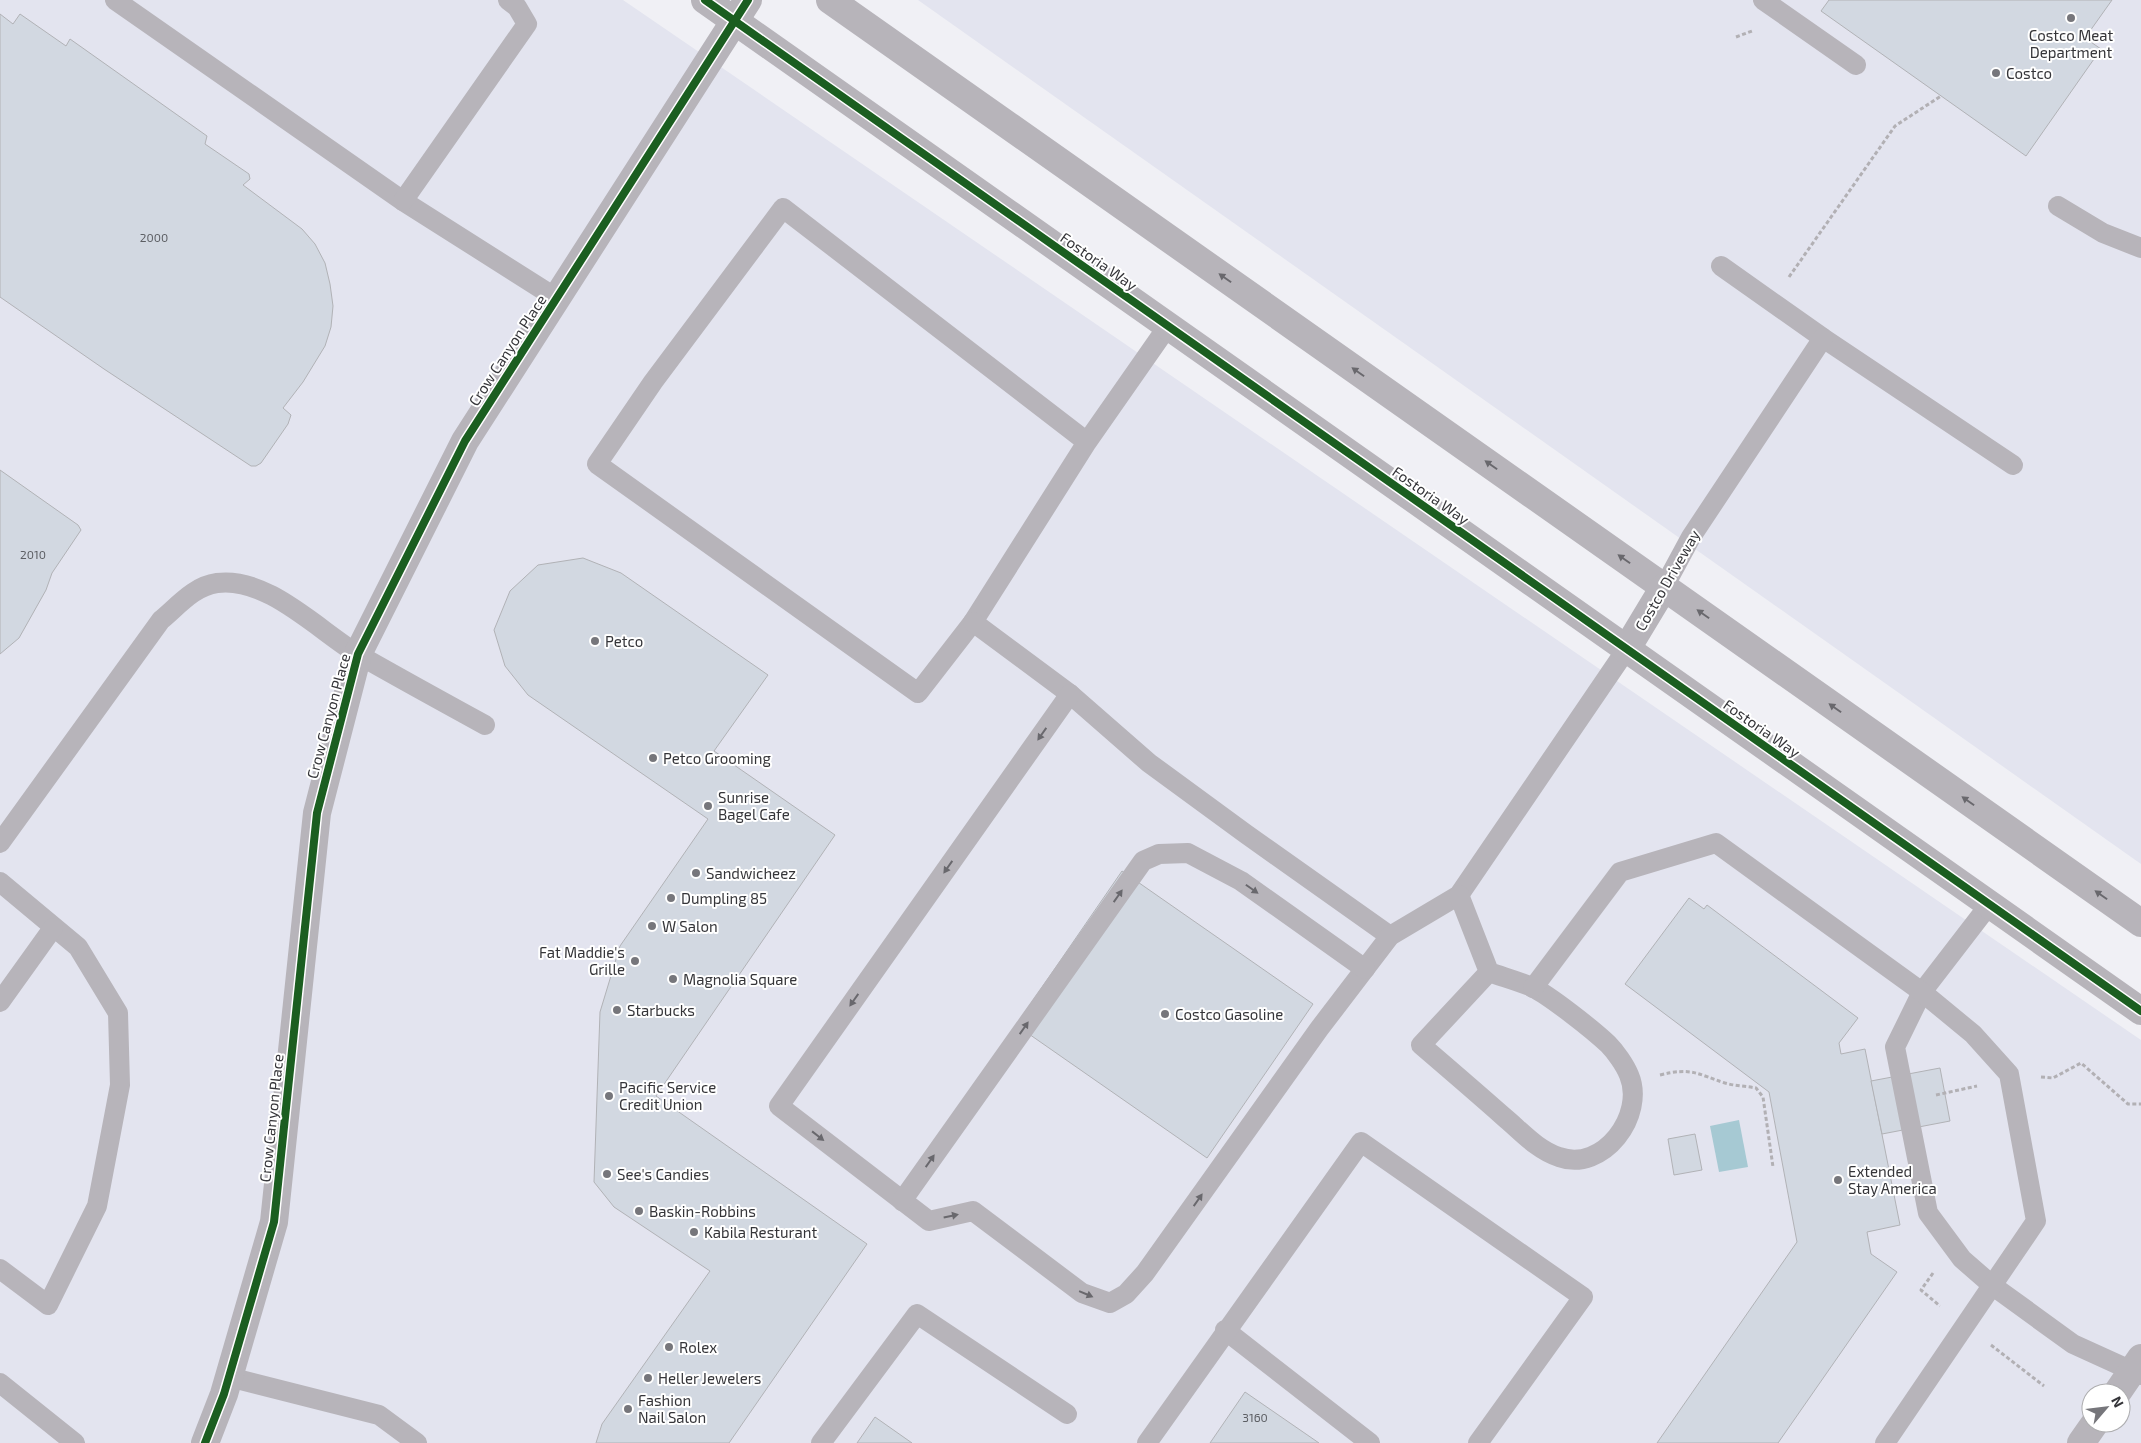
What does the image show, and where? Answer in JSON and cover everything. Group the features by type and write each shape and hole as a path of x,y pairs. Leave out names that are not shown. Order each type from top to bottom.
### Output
{"street":[{"name":"Fostoria Way","path":"705,0 740,10 1168,326 2141,1012"},
{"path":"830,0 2141,923"},
{"name":"Crow Canyon Place","path":"205,1443 230,1377 274,1222 317,813 358,654 465,441 740,10"},
{"name":"Costco Driveway","path":"1626,650 1664,587"},
{"path":"2125,1383 2138,1368"}],"lane":[{"path":"115,0 403,201 556,298"},
{"path":"403,201 527,24 517,6 508,0"},
{"path":"1763,0 1856,65"},
{"path":"2058,206 2094,229 2141,248"},
{"path":"1087,442 783,208 653,382 597,464 918,693 972,622 1087,442 1168,326"},
{"path":"1721,266 1823,338 2013,466"},
{"name":"Costco Driveway","path":"1664,587 1691,537 1823,338"},
{"path":"0,843 161,620 195,591 217,583 245,584 277,598 358,654 485,725"},
{"path":"972,622 1070,694 1149,763 1390,936"},
{"name":"Costco Driveway","path":"1459,896 1626,650"},
{"path":"1070,694 780,1106 929,1221 973,1212 1082,1293 1110,1303 1126,1294 1145,1274 1364,969 1390,936 1459,896 1489,972 1533,988 1609,1045 1629,1074 1633,1089 1622,1133 1602,1151 1586,1160 1560,1158 1537,1146 1421,1045 1489,972"},
{"path":"1533,988 1620,872 1716,843 1922,992 1974,1034 2008,1074 2036,1220 1885,1443"},
{"path":"902,1201 1143,862 1159,854 1188,853 1241,881 1364,969"},
{"path":"0,882 78,947 118,1013 120,1085 97,1206 48,1306 0,1269"},
{"path":"1989,905 1922,992 1895,1047 1928,1212 1962,1259 1993,1286 2073,1344 2138,1368"},
{"path":"0,1002 54,928"},
{"path":"1147,1443 1225,1330 1361,1142 1583,1297 1478,1443"},
{"path":"821,1443 917,1314 1067,1414"},
{"path":"1225,1330 1370,1443"},
{"path":"230,1377 379,1415 417,1443"},
{"path":"0,1383 75,1443"}],"path":[{"path":"1772,301 1895,126 1941,96"},
{"path":"1633,1089 1661,1075 1693,1071 1726,1083 1756,1088 1763,1096 1773,1167"}],"shaded area":[{"path":"0,0 623,0 2141,1040 2141,1443 0,1443"},
{"path":"918,0 2141,0 2141,864"}],"water":[{"path":"1739,1120 1748,1167 1719,1172 1710,1126"}],"building":[{"name":"Costco","path":"1829,0 2112,0 2085,38 2101,49 2026,156 1821,11"},
{"path":"0,14 13,24 20,14 66,46 70,39 207,136 205,144 249,174 250,179 243,185 302,229 315,244 325,263 330,284 333,306 331,327 325,346 303,382 283,408 291,415 288,424 261,463 256,466 251,466 104,369 0,297"},
{"path":"0,470 78,525 81,530 52,573 46,590 19,638 0,654"},
{"name":"Magnolia Square","path":"583,558 621,573 768,675 714,751 835,835 656,1096 867,1244 729,1443 596,1443 602,1424 710,1271 614,1207 594,1182 600,1012 620,946 708,819 528,695 505,666 494,630 510,591 538,565"},
{"name":"Costco Gasoline","path":"1122,871 1313,1004 1207,1158 1016,1025"},
{"name":"Extended Stay America","path":"1689,898 1704,909 1707,905 1858,1018 1839,1043 1841,1054 1865,1049 1900,1225 1867,1232 1871,1254 1897,1272 1778,1443 1657,1443 1797,1242 1769,1092 1625,984"},
{"path":"1940,1068 1950,1121 1882,1134 1871,1081"},
{"path":"1695,1134 1702,1170 1674,1175 1668,1139"},
{"path":"1245,1392 1319,1443 1210,1443"},
{"path":"875,1417 912,1443 857,1443"}],"cycle path":[{"path":"705,0 2141,1011"},
{"path":"205,1443 224,1394 274,1222 317,813 358,654 465,441 748,0"}],"place":[{"name":"Costco Meat Department","path":"2071,18"},
{"name":"Costco","path":"1996,73"},
{"name":"Petco","path":"595,641"},
{"name":"Petco Grooming","path":"653,758"},
{"name":"Sunrise Bagel Cafe","path":"708,806"},
{"name":"Sandwicheez","path":"696,873"},
{"name":"Dumpling 85","path":"671,898"},
{"name":"W Salon","path":"652,926"},
{"name":"Fat Maddie's Grille","path":"635,961"},
{"name":"Magnolia Square","path":"673,979"},
{"name":"Starbucks","path":"617,1010"},
{"name":"Costco Gasoline","path":"1165,1014"},
{"name":"Pacific Service Credit Union","path":"609,1096"},
{"name":"See's Candies","path":"607,1174"},
{"name":"Extended Stay America","path":"1838,1180"},
{"name":"Baskin-Robbins","path":"639,1211"},
{"name":"Kabila Resturant","path":"694,1232"},
{"name":"Rolex","path":"669,1347"},
{"name":"Heller Jewelers","path":"648,1378"},
{"name":"Fashion Nail Salon","path":"628,1409"}]}
